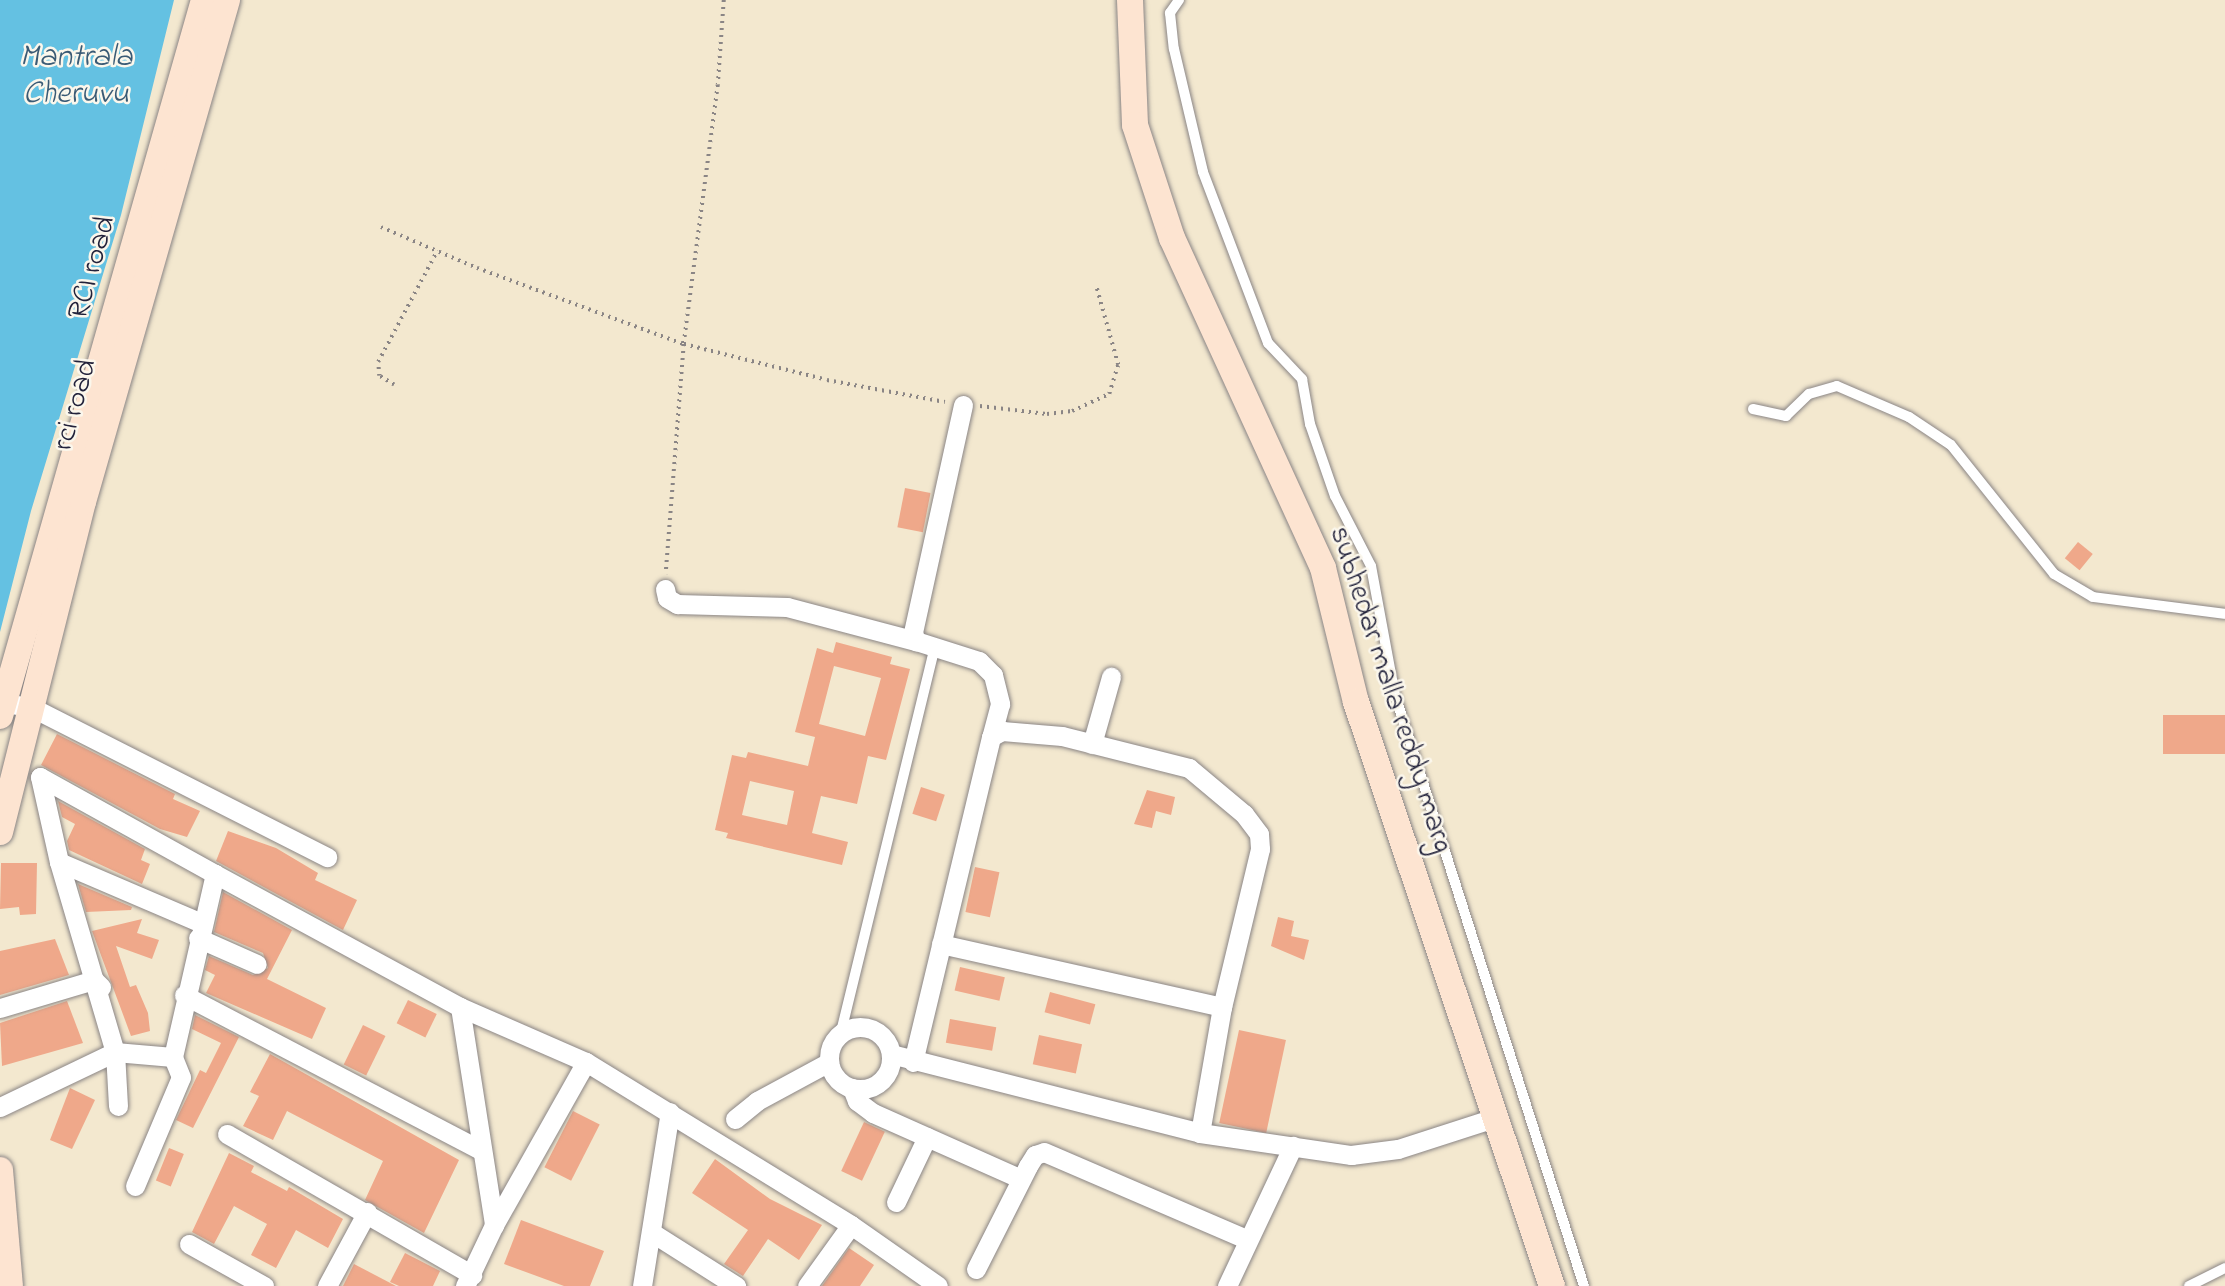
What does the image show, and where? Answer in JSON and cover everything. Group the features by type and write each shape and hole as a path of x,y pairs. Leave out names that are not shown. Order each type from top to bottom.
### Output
{"main road":[{"name":"RCI road","path":"1,707 204,0"},
{"name":"rci road","path":"0,832 83,502 227,0"},
{"name":"subhedar malla reddy marg","path":"1130,0 1135,125 1172,238 1322,568 1356,702 1552,1286"},
{"path":"0,1170 10,1286"}],"street":[{"path":"926,644 914,619 963,405"},
{"path":"665,589 667,598 677,604 787,607 979,661 993,675 1000,704 913,1062"},
{"path":"1092,744 1111,677"},
{"path":"1,707 33,708 327,857"},
{"path":"991,737 1002,731 1062,736 1189,768 1244,814 1259,834 1260,849 1222,1007 1200,1133"},
{"path":"118,1106 115,1052 98,984 59,862 40,777 460,1007 586,1062 851,1225 938,1286"},
{"path":"59,862 199,930 257,964"},
{"path":"135,1186 181,1077 173,1058 184,995 215,874"},
{"path":"942,944 1222,1007"},
{"path":"0,1008 98,984"},
{"path":"184,995 481,1150"},
{"path":"460,1007 494,1225"},
{"path":"852,1088 880,1082 891,1065 888,1044 873,1029 862,1026 841,1032 830,1049 829,1062 835,1077 852,1088 864,1108 1021,1179"},
{"path":"0,1107 115,1052 173,1058"},
{"path":"891,1054 913,1062 1200,1133 1351,1154 1398,1149 1494,1118"},
{"path":"227,1134 367,1212 468,1280 494,1225 586,1062"},
{"path":"735,1119 757,1101 829,1062"},
{"path":"642,1286 670,1112"},
{"path":"896,1202 927,1137"},
{"path":"1227,1286 1293,1146"},
{"path":"976,1269 1021,1179 1035,1155 1044,1152 1248,1240"},
{"path":"327,1286 367,1212"},
{"path":"807,1286 851,1225"},
{"path":"651,1232 736,1286"},
{"path":"188,1244 264,1286"}],"lane":[{"path":"1179,0 1170,13 1174,49 1203,172 1268,343 1301,379 1310,424 1335,496 1371,566 1395,695 1584,1286"},
{"path":"1753,409 1786,416 1809,394 1837,386 1897,411 1951,445 2054,574 2093,597 2225,614"},
{"path":"841,1032 926,644"},
{"path":"2189,1286 2225,1268"}],"path":[{"path":"665,589 684,344 712,137 724,0"},
{"path":"381,227 437,251 684,344 827,380 963,405 1047,414 1072,411 1109,394 1118,365 1096,286"},
{"path":"394,385 379,376 378,362 437,251"}],"water":[{"name":"Mantrala Cheruvu","path":"0,0 174,0 121,215 31,511 0,632"}],"building":[{"path":"905,488 931,493 923,532 897,527"},
{"path":"2078,542 2093,554 2080,570 2065,558"},
{"path":"836,642 892,657 890,664 910,669 886,760 868,756 857,804 821,796 812,833 848,842 842,865 726,838 728,833 715,830 732,755 746,758 748,752 808,766 815,737 795,732 817,648 833,653","holes":["834,666 881,678 865,736 819,724","750,781 794,791 787,825 742,815"]},
{"path":"2163,715 2225,715 2225,754 2163,754"},
{"path":"57,734 175,794 173,799 200,811 187,837 160,829 41,765"},
{"path":"921,787 945,795 936,821 912,814"},
{"path":"1147,790 1175,797 1171,815 1156,811 1152,828 1134,824"},
{"path":"58,801 145,849 141,860 150,864 142,884 69,850 67,841 75,824 62,817"},
{"path":"228,831 276,848 318,873 315,880 357,900 343,930 216,861"},
{"path":"1,863 37,863 36,914 20,915 19,907 0,909"},
{"path":"975,867 999,872 990,917 965,912"},
{"path":"78,884 132,907 131,910 86,912"},
{"path":"223,892 292,930 267,979 326,1008 312,1039 206,993 215,975 205,970 209,956 253,975 268,968 263,953 214,932"},
{"path":"1278,917 1294,921 1291,936 1309,940 1304,960 1271,946"},
{"path":"142,919 137,933 159,940 152,959 116,946 130,987 136,985 148,1013 150,1031 131,1036 92,931"},
{"path":"55,939 69,975 0,995 0,951"},
{"path":"960,967 1005,977 999,1001 955,990"},
{"path":"1050,992 1095,1004 1090,1024 1045,1012"},
{"path":"408,1000 437,1014 425,1037 397,1023"},
{"path":"67,1001 83,1043 2,1066 0,1023"},
{"path":"195,1015 239,1037 193,1128 176,1120 200,1070 206,1073 221,1043 192,1029"},
{"path":"950,1019 996,1027 992,1051 946,1043"},
{"path":"363,1025 385,1036 366,1076 344,1065"},
{"path":"1239,1030 1286,1040 1266,1133 1219,1123"},
{"path":"1039,1035 1082,1044 1076,1073 1033,1064"},
{"path":"270,1054 459,1160 424,1233 365,1200 383,1161 287,1111 273,1140 243,1126 259,1096 250,1092"},
{"path":"70,1088 95,1100 72,1149 50,1140"},
{"path":"573,1111 600,1125 571,1181 544,1167"},
{"path":"864,1122 885,1132 862,1181 841,1171"},
{"path":"169,1148 184,1154 171,1186 156,1180"},
{"path":"229,1153 254,1166 251,1172 287,1191 289,1187 343,1219 328,1248 296,1230 276,1268 251,1255 267,1224 234,1206 214,1244 192,1232"},
{"path":"715,1159 770,1199 822,1225 799,1260 768,1239 743,1276 724,1264 748,1230 692,1193"},
{"path":"521,1220 604,1251 590,1286 564,1286 504,1264"},
{"path":"849,1248 874,1265 860,1286 822,1286"},
{"path":"405,1253 440,1271 433,1286 399,1286 390,1282"},
{"path":"354,1264 396,1286 343,1286"}]}
